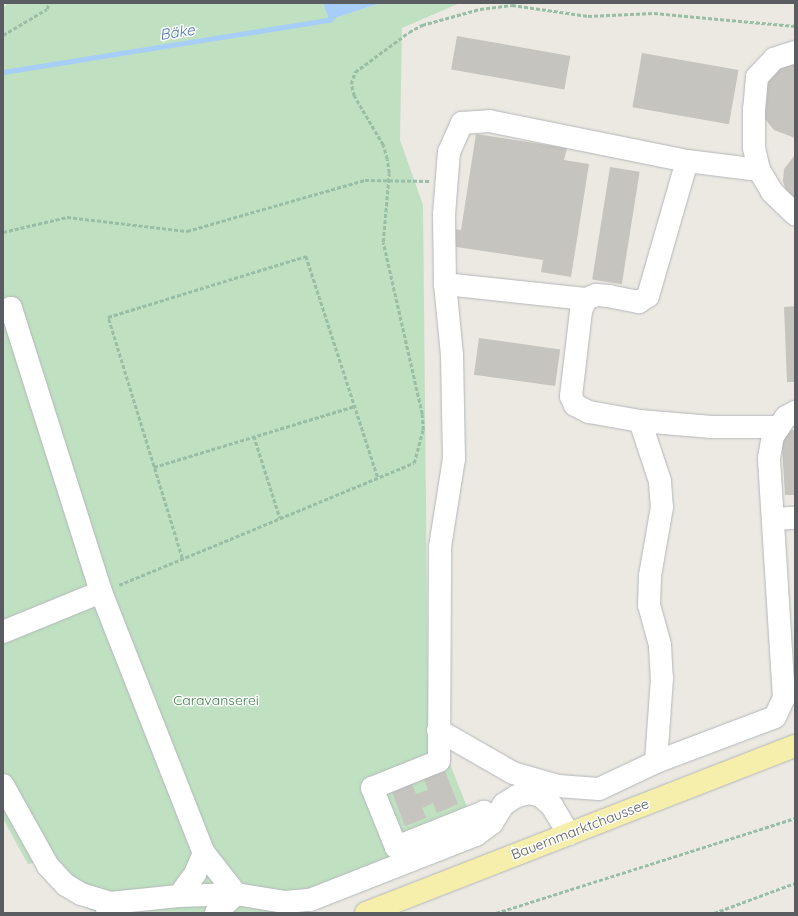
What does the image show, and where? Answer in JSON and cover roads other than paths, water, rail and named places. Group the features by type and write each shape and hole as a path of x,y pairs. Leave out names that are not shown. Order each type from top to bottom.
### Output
{"main road":[{"name":"Bauernmarktchaussee","path":"366,913 795,746"}],"lane":[{"path":"795,52 774,59 757,77 754,98 754,148 759,170 772,192 795,214"},
{"path":"492,823 484,812 396,847 372,788 439,761 440,547 454,459 452,355 445,284 444,215 449,152 462,123 489,121 686,161 759,170"},
{"path":"445,284 586,299 596,295 609,296 639,302 648,296 686,161"},
{"path":"586,299 582,311 572,380 572,396 575,405 589,412 640,421 712,427 779,427"},
{"path":"3,312 12,308 101,592 204,853 236,894"},
{"path":"438,730 513,773 558,786 599,788 656,762 774,717 784,698 788,658 772,519 769,458 773,436 786,417 795,412"},
{"path":"640,421 660,481 662,507 650,576 649,605 661,651 662,678 656,762"},
{"path":"772,519 795,518"},
{"path":"3,632 101,592"},
{"path":"3,785 48,866 66,885 109,908 144,901 177,905 236,894 285,902 310,900 476,835 492,823 504,804 517,796 530,793 541,796 552,806 569,834"},
{"path":"177,905 195,874 204,853"},
{"path":"216,913 236,894"}],"water":[{"path":"323,3 381,3 329,20"}],"waterway":[{"name":"Bäke","path":"3,72 329,20 334,16"}],"park label":[{"name":"Caravanserei","path":"216,700"}]}
